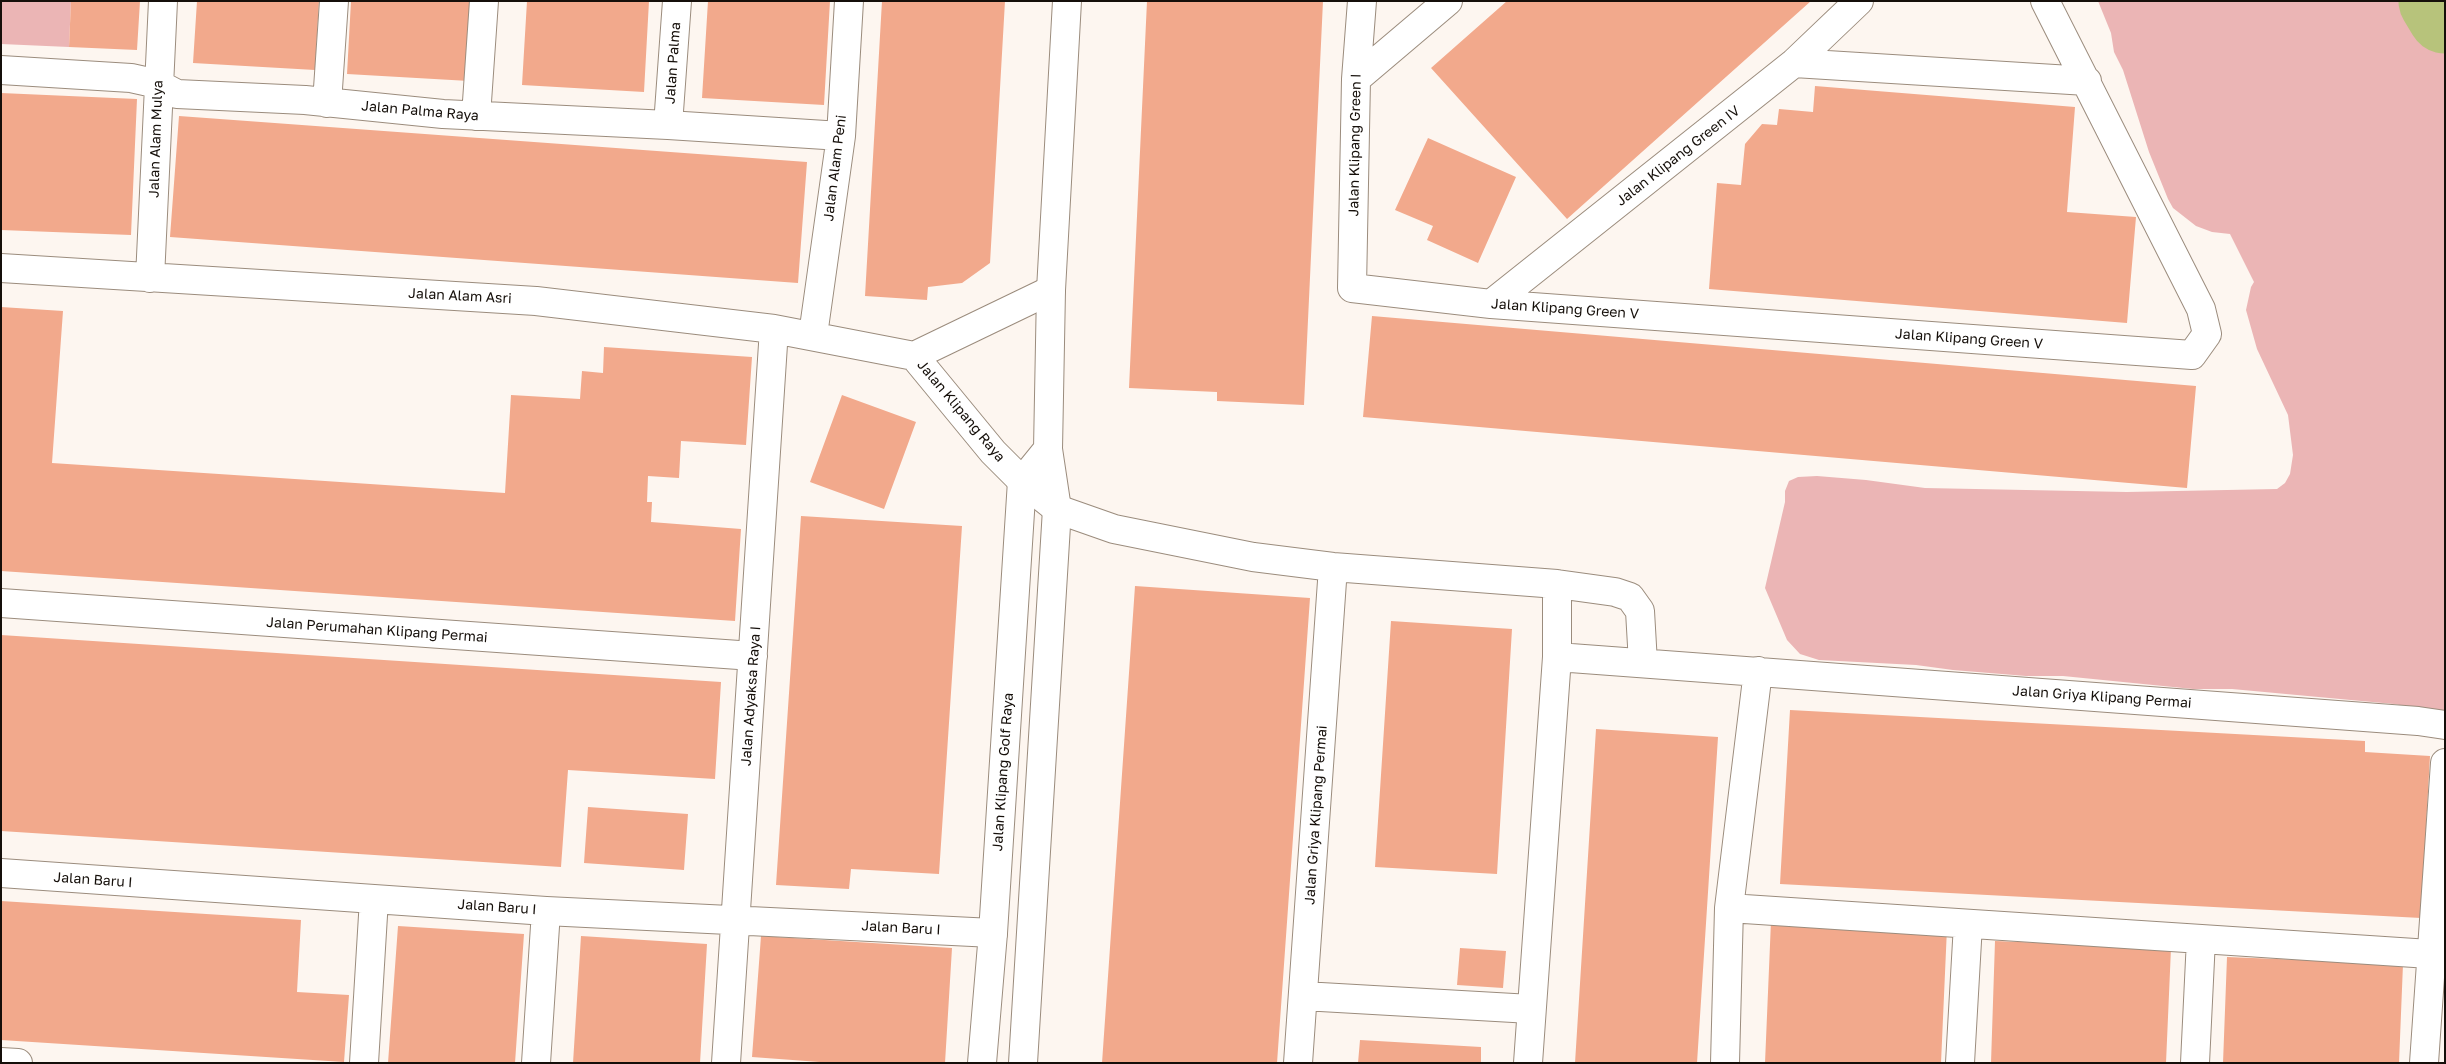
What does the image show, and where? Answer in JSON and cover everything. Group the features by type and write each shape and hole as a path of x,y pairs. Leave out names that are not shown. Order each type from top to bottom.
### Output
{"street":[{"name":"Jalan Alam Mulya","path":"150,278 158,84 164,1"},
{"path":"328,102 334,1"},
{"path":"476,116 484,1"},
{"name":"Jalan Palma","path":"668,124 677,1"},
{"name":"Jalan Alam Peni","path":"814,335 841,136 849,1"},
{"path":"1023,1063 1057,509 1048,449 1051,290 1067,1"},
{"name":"Jalan Klipang Green I","path":"1352,288 1356,79 1362,1"},
{"path":"1356,79 1448,1"},
{"name":"Jalan Klipang Green IV","path":"1491,304 1794,63 1859,1"},
{"name":"Jalan Klipang Green V","path":"1352,288 1491,304 2192,355 2207,334 2201,309 2088,81 2045,1"},
{"path":"1794,63 2088,81"},
{"name":"Jalan Palma Raya","path":"1,70 131,78 158,84 177,94 328,102 476,116 668,124 841,136"},
{"name":"Jalan Alam Asri","path":"1,268 536,301 774,329 814,335 914,356"},
{"name":"Jalan Klipang Raya","path":"1051,290 914,356 965,419 1022,481 1057,509"},
{"name":"Jalan Adyaksa Raya I","path":"726,1063 737,919 774,329"},
{"path":"1022,481 1048,449"},
{"name":"Jalan Klipang Golf Raya","path":"982,1063 993,932 1022,481"},
{"path":"1057,509 1114,528 1254,557 1333,567 1557,584 1615,592 1630,597 1640,611 1643,662"},
{"name":"Jalan Griya Klipang Permai","path":"1298,1063 1333,567"},
{"path":"1528,1063 1557,657 1557,584"},
{"name":"Jalan Perumahan Klipang Permai","path":"1,603 753,656"},
{"name":"Jalan Griya Klipang Permai","path":"1557,657 2418,721 2445,725"},
{"path":"1725,1063 1729,908 1758,671"},
{"path":"2424,1063 2439,954 2445,763"},
{"name":"Jalan Baru I","path":"1,873 546,910 993,932"},
{"path":"364,1063 374,899"},
{"path":"1729,908 2439,954"},
{"path":"536,1063 546,910"},
{"path":"1960,1063 1968,924"},
{"path":"2195,1063 2201,939"},
{"path":"1303,996 1532,1009"},
{"path":"1,1062 18,1063"}],"shaded area":[{"path":"1,1 71,1 69,47 1,44"},
{"path":"2098,1 2445,1 2445,713 2394,704 2232,689 2193,689 2063,676 2026,676 1916,665 1819,660 1800,654 1787,640 1765,588 1785,502 1785,491 1789,481 1798,477 1817,476 1866,480 1925,488 2127,492 2277,489 2285,483 2290,474 2293,455 2288,415 2257,349 2246,310 2251,287 2254,282 2230,234 2212,232 2196,226 2173,208 2168,199 2149,152 2123,70 2114,52 2111,33"}],"building":[{"path":"71,1 140,1 137,50 69,47"},
{"path":"197,1 319,1 315,70 193,63"},
{"path":"351,1 474,1 469,81 347,74"},
{"path":"527,1 649,1 644,92 522,85"},
{"path":"708,1 830,1 824,105 702,98"},
{"path":"882,1 1005,1 990,263 962,283 928,287 927,300 865,296"},
{"path":"1147,1 1323,1 1304,405 1217,401 1217,392 1129,388"},
{"path":"1507,1 1811,1 1567,219 1431,68"},
{"path":"1815,86 2075,107 2067,212 2136,217 2127,323 1709,289 1717,183 1741,185 1745,144 1762,124 1777,125 1779,109 1813,112"},
{"path":"1,93 137,99 131,235 1,230"},
{"path":"179,116 807,162 798,283 170,237"},
{"path":"1428,138 1516,177 1478,263 1427,240 1433,226 1395,210"},
{"path":"1,307 63,311 52,463 505,493 511,395 580,399 582,371 603,373 604,347 752,357 746,445 681,441 679,478 648,476 647,502 652,502 651,522 741,529 735,621 1,571"},
{"path":"1372,316 2196,386 2187,488 1363,417"},
{"path":"842,395 916,422 884,509 810,482"},
{"path":"801,516 962,526 939,874 851,869 849,889 776,885"},
{"path":"1135,586 1310,598 1277,1063 1102,1063"},
{"path":"1391,621 1512,629 1497,874 1375,867"},
{"path":"1,635 721,682 715,779 568,770 561,867 1,831"},
{"path":"1790,710 2365,741 2365,752 2430,756 2421,918 1780,884"},
{"path":"1596,729 1718,737 1697,1063 1575,1063"},
{"path":"588,807 688,814 684,870 584,863"},
{"path":"1,901 301,920 297,992 349,995 344,1062 1,1040"},
{"path":"1771,921 1947,928 1941,1063 1765,1063"},
{"path":"398,926 524,934 515,1063 388,1063"},
{"path":"581,936 707,944 700,1063 573,1063"},
{"path":"761,936 952,948 945,1063 833,1063 752,1057"},
{"path":"1995,941 2171,948 2166,1063 1991,1063"},
{"path":"1460,948 1506,951 1503,988 1457,985"},
{"path":"2227,957 2403,964 2399,1063 2223,1063"},
{"path":"1360,1040 1481,1047 1481,1063 1358,1063"}],"waterway":[{"path":"2436,1 2445,16"}]}
